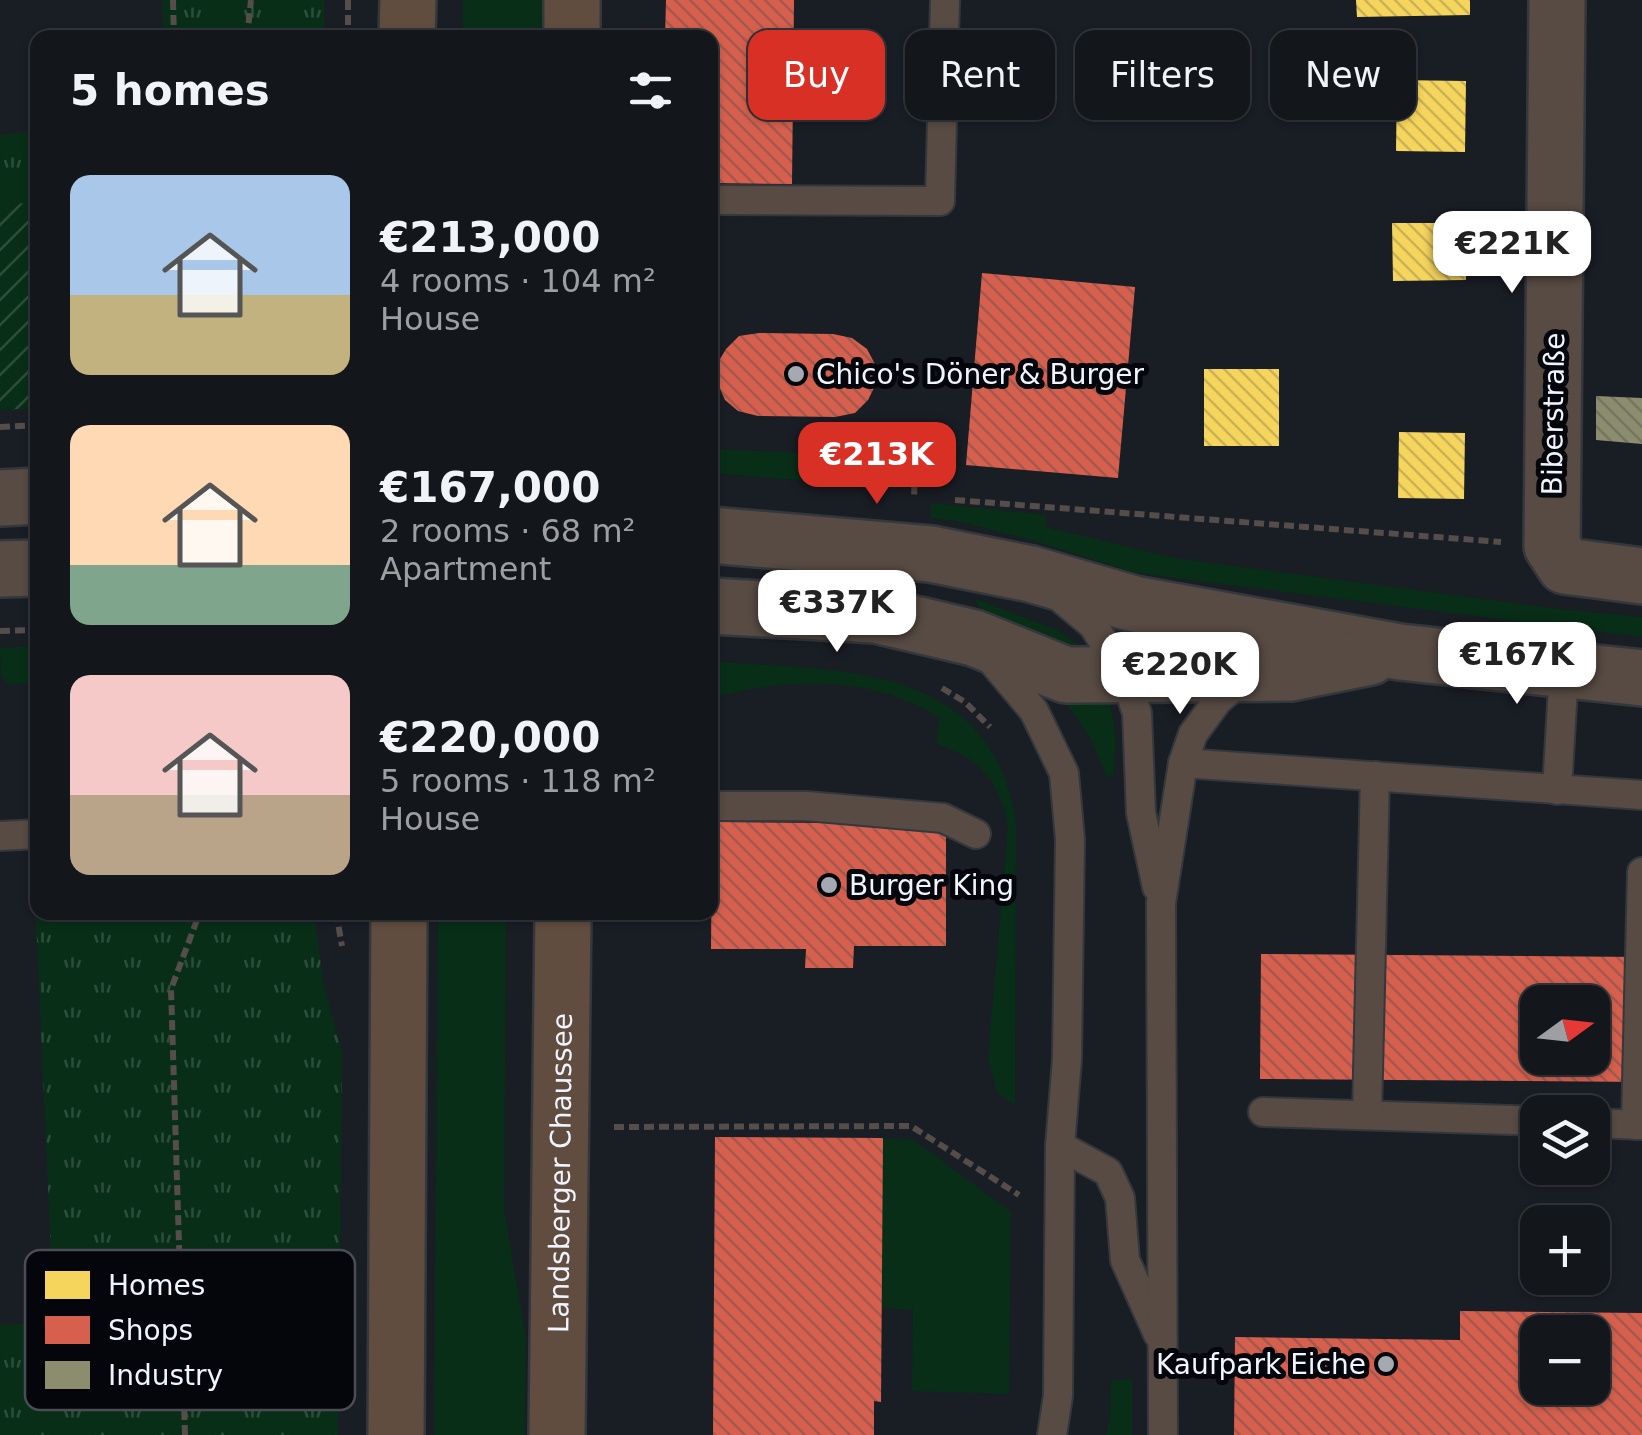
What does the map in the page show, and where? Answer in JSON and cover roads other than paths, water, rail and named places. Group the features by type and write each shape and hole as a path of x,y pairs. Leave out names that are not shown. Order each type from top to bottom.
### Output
{"main road":[{"path":"408,0 408,30"},
{"path":"572,0 572,30"},
{"path":"396,1435 398,920"},
{"name":"Landsberger Chaussee","path":"557,1435 563,920"}],"street":[{"name":"Biberstraße","path":"1557,0 1552,546 1564,566 1642,576"},
{"path":"0,498 30,496"},
{"path":"718,536 931,554 1032,574 1134,604 1400,652 1642,678"},
{"path":"0,569 30,568"},
{"path":"718,606 876,614 974,638 1066,675 1290,673 1400,652"}],"lane":[{"path":"718,200 940,200 944,0"},
{"path":"1032,574 1093,625 1124,674 1137,714 1141,813 1161,903"},
{"path":"974,638 1034,711 1064,773 1070,839 1067,1039 1060,1146 1058,1396 1052,1435"},
{"path":"1557,790 1564,669"},
{"path":"1162,1435 1161,903 1183,762 1193,734 1218,700 1247,675"},
{"path":"1183,762 1642,796"},
{"path":"1367,1114 1375,776"},
{"path":"718,806 806,806 942,818 976,834"},
{"path":"0,836 30,834"},
{"path":"1610,1124 1639,1125 1642,872"},
{"path":"1263,1112 1520,1120"},
{"path":"1060,1146 1108,1172 1120,1198 1125,1260 1161,1340"}],"place":[{"name":"Chico's Döner & Burger","path":"796,374"},
{"name":"Burger King","path":"829,885"},
{"name":"Kaufpark Eiche","path":"1386,1364"}]}
